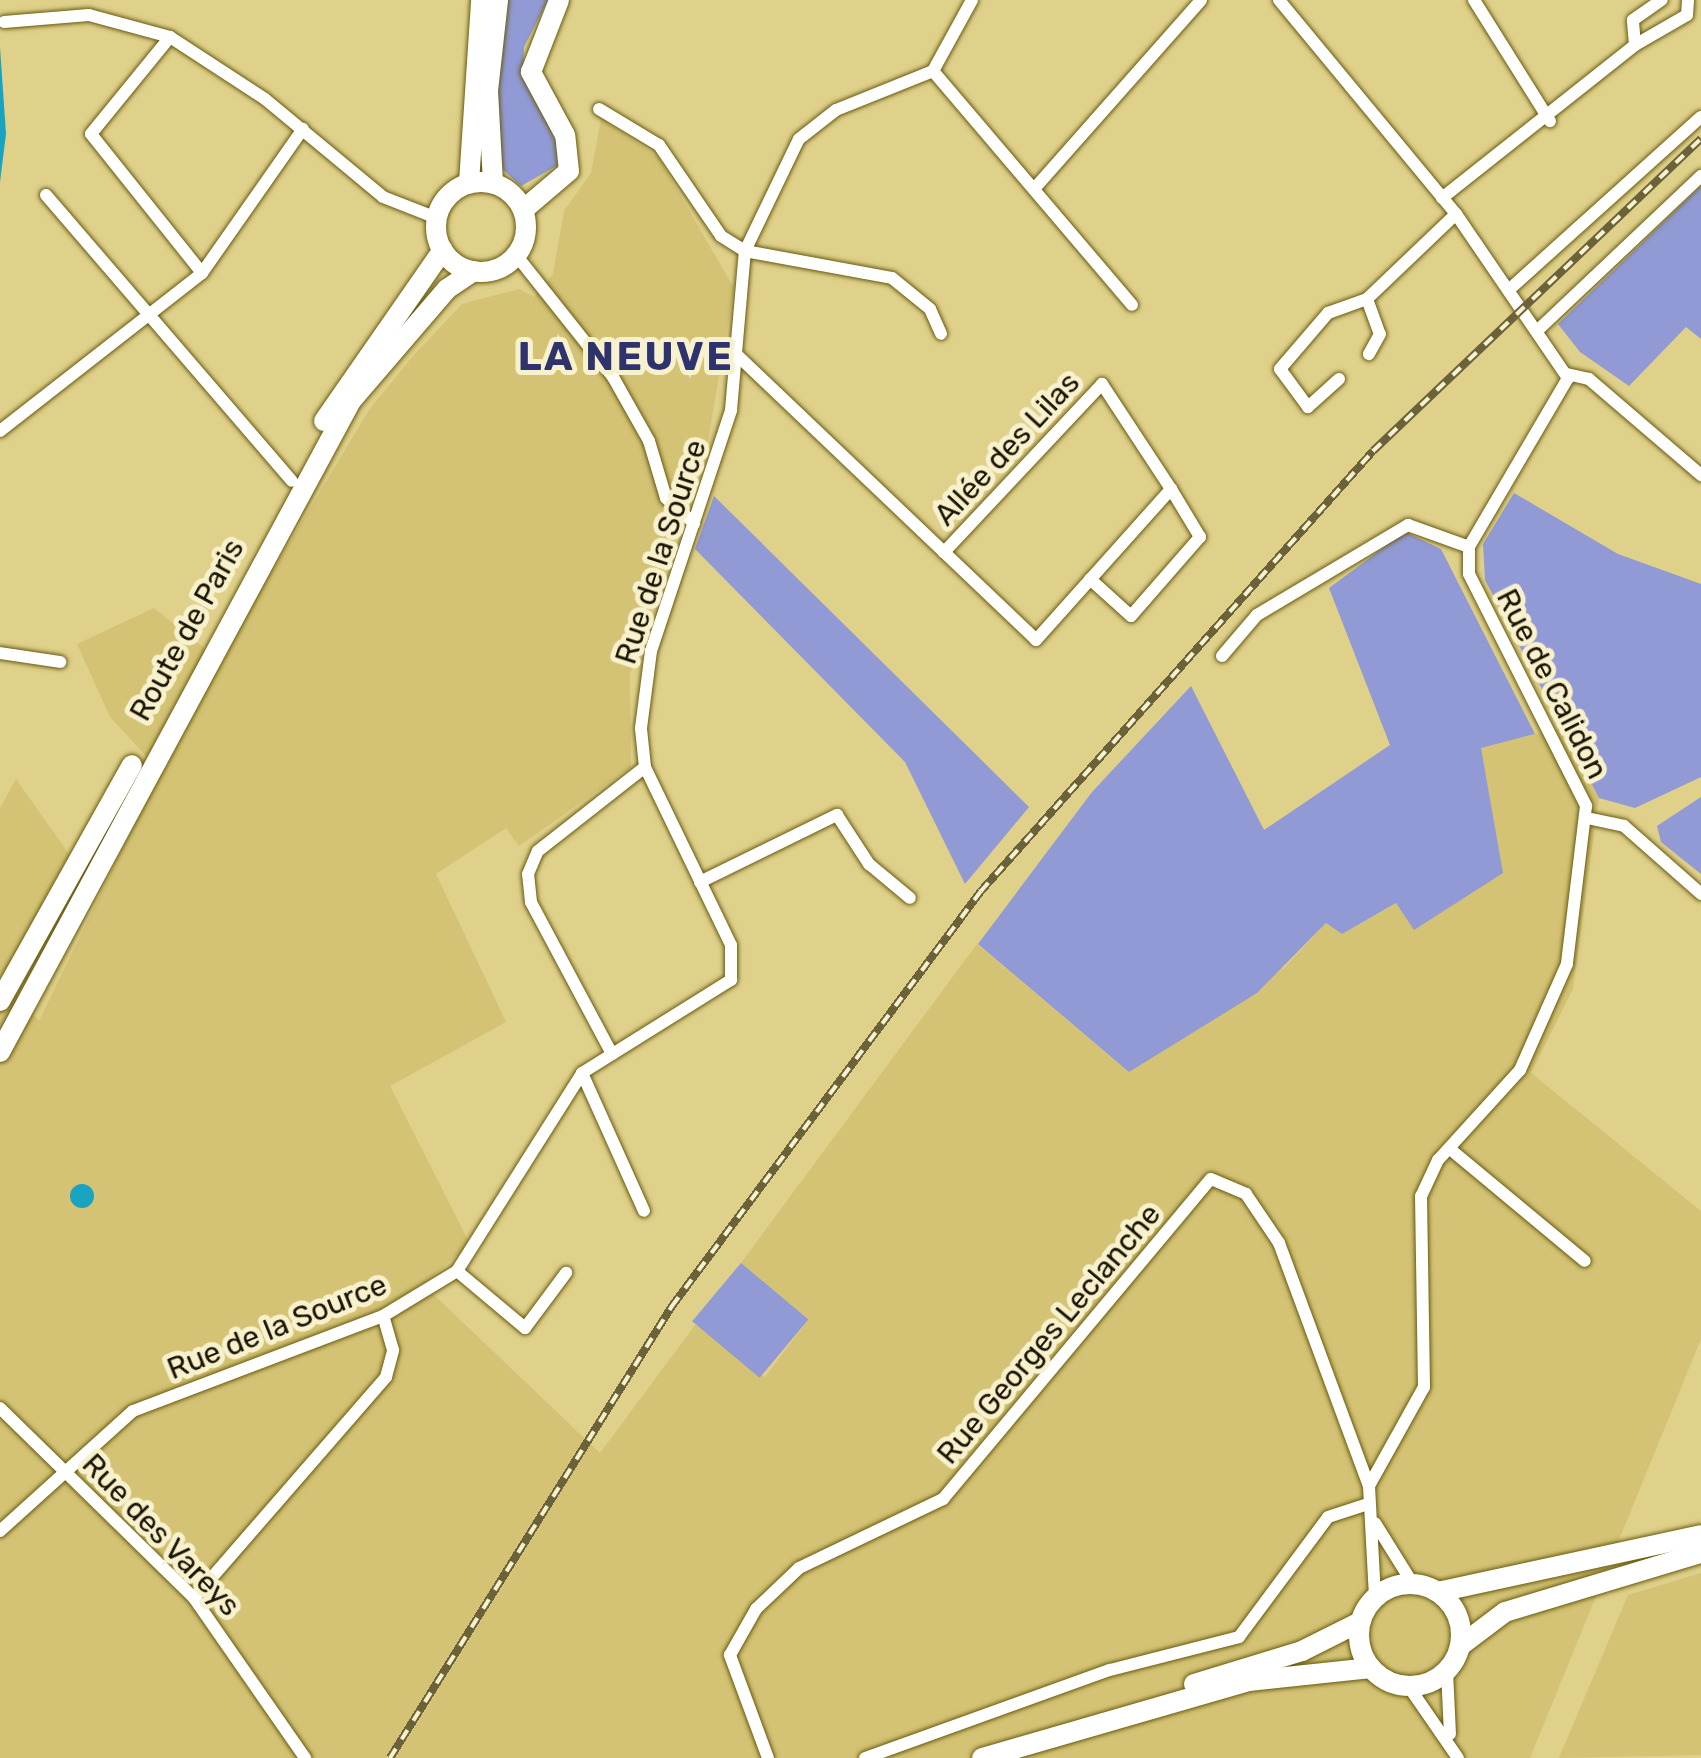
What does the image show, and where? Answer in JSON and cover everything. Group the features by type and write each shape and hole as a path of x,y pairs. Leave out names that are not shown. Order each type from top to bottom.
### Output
{"main road":[{"path":"481,0 469,183 437,218 443,250 474,271 516,255 522,210"},
{"path":"493,183 488,91 498,0"},
{"path":"522,210 561,186 572,156 531,72 559,0"},
{"path":"469,183 493,183 522,210"},
{"name":"Route de Paris","path":"0,1001 338,395 443,250"},
{"name":"Route de Paris","path":"0,1052 168,727 351,401 447,289 474,271"},
{"path":"1110,1718 1360,1622 1375,1597 1413,1584 1438,1592 1701,1535"},
{"path":"982,1758 1249,1680 1370,1668 1408,1687 1447,1670 1460,1646 1505,1612 1701,1554"},
{"path":"1438,1592 1457,1616 1460,1646"},
{"path":"1360,1622 1370,1668"}],"street":[{"path":"745,251 815,124 933,71 972,0"},
{"path":"1034,189 1201,0"},
{"path":"1279,0 1456,214 1512,287 1566,374 1588,380 1701,475"},
{"path":"1474,0 1550,121"},
{"path":"1635,45 1633,20 1662,0"},
{"path":"1442,198 1550,121 1635,45 1687,15 1688,0"},
{"path":"4,22 89,15 170,37 303,129 384,197 437,218"},
{"path":"170,37 90,134 202,273"},
{"path":"933,71 1132,305"},
{"path":"598,109 659,145 722,236 745,251 892,278 930,308 942,334"},
{"path":"1512,287 1701,117"},
{"path":"0,432 82,360 148,320 202,273 303,129"},
{"path":"1540,328 1701,176"},
{"path":"46,196 148,320 292,481"},
{"path":"1339,379 1308,406 1280,369 1328,313 1367,299 1456,214"},
{"name":"Rue de la Source","path":"0,1532 64,1468 133,1411 384,1316 456,1271 582,1073 731,980 732,945 645,767 651,652 726,426 738,356 745,251"},
{"path":"516,255 613,377 650,441 666,498 694,524"},
{"path":"1367,299 1380,334 1369,354"},
{"name":"Allée des Lilas","path":"738,356 1036,640 1171,489"},
{"path":"1222,656 1257,615 1408,525 1469,547 1566,374"},
{"name":"Allée des Lilas","path":"944,552 1102,384 1200,536 1131,616 1090,579"},
{"name":"Rue de Calidon","path":"1375,1597 1369,1486 1422,1402 1421,1196 1450,1149 1520,1070 1556,1000 1586,818 1469,574 1469,547"},
{"path":"0,653 60,662"},
{"path":"612,1054 531,902 528,874 538,851 645,767"},
{"path":"700,882 838,815 869,864 910,898"},
{"path":"1586,818 1624,826 1701,894"},
{"path":"582,1073 644,1210"},
{"path":"1450,1149 1584,1262"},
{"name":"Rue Georges Leclanche","path":"768,1758 730,1655 756,1609 799,1568 944,1499 1212,1179 1246,1194 1279,1243 1369,1486"},
{"path":"456,1271 525,1328 566,1273"},
{"path":"194,1598 386,1377 393,1350 384,1316"},
{"name":"Rue des Vareys","path":"0,1408 194,1598 305,1758"},
{"path":"865,1758 1110,1670 1239,1636 1328,1517 1368,1504 1413,1584"},
{"path":"1447,1670 1456,1755"},
{"path":"1408,1687 1456,1755"}],"shaded area":[{"path":"503,0 548,0 524,47 523,73 558,146 558,165 521,186 500,167 491,124"},
{"path":"0,47 6,134 0,182"},
{"path":"601,119 658,157 734,288 708,441 630,674 631,767 519,846 506,828 436,874 506,1022 390,1086 470,1244 428,1280 434,1295 600,1453 696,1324 765,1377 808,1320 741,1263 977,944 1129,1072 1285,967 1326,923 1342,934 1397,903 1414,930 1481,747 1561,728 1599,798 1573,989 1531,1073 1701,1211 1701,1339 1530,1758 0,1758 0,808 16,779 71,857 4,980 39,1021 160,771 110,717 77,644 154,608 219,660 369,410 413,356 462,304 519,289 534,297 553,274 564,211 591,173"},
{"path":"1701,186 1701,339 1686,327 1629,386 1580,352 1558,324"},
{"path":"1514,493 1618,554 1701,584 1701,777 1635,808 1599,798 1485,580 1483,544"},
{"path":"714,496 1029,807 965,884 905,762 695,549"},
{"path":"1405,532 1441,549 1535,734 1481,748 1503,873 1414,930 1396,903 1342,934 1326,923 1257,993 1129,1072 978,944 1092,792 1191,686 1264,830 1390,745 1329,588"},
{"path":"1701,797 1701,874 1661,842 1657,826"},
{"path":"82,1184 91,1187 91,1205 82,1208 73,1205 70,1196 73,1187"},
{"path":"741,1263 808,1320 760,1378 692,1321"},
{"path":"1701,1573 1701,1755 1559,1758 1628,1595"}],"railway":[{"path":"390,1758 672,1306 981,891 1373,451 1701,139"}],"district":[{"name":"LA NEUVE","path":"626,357"}]}
